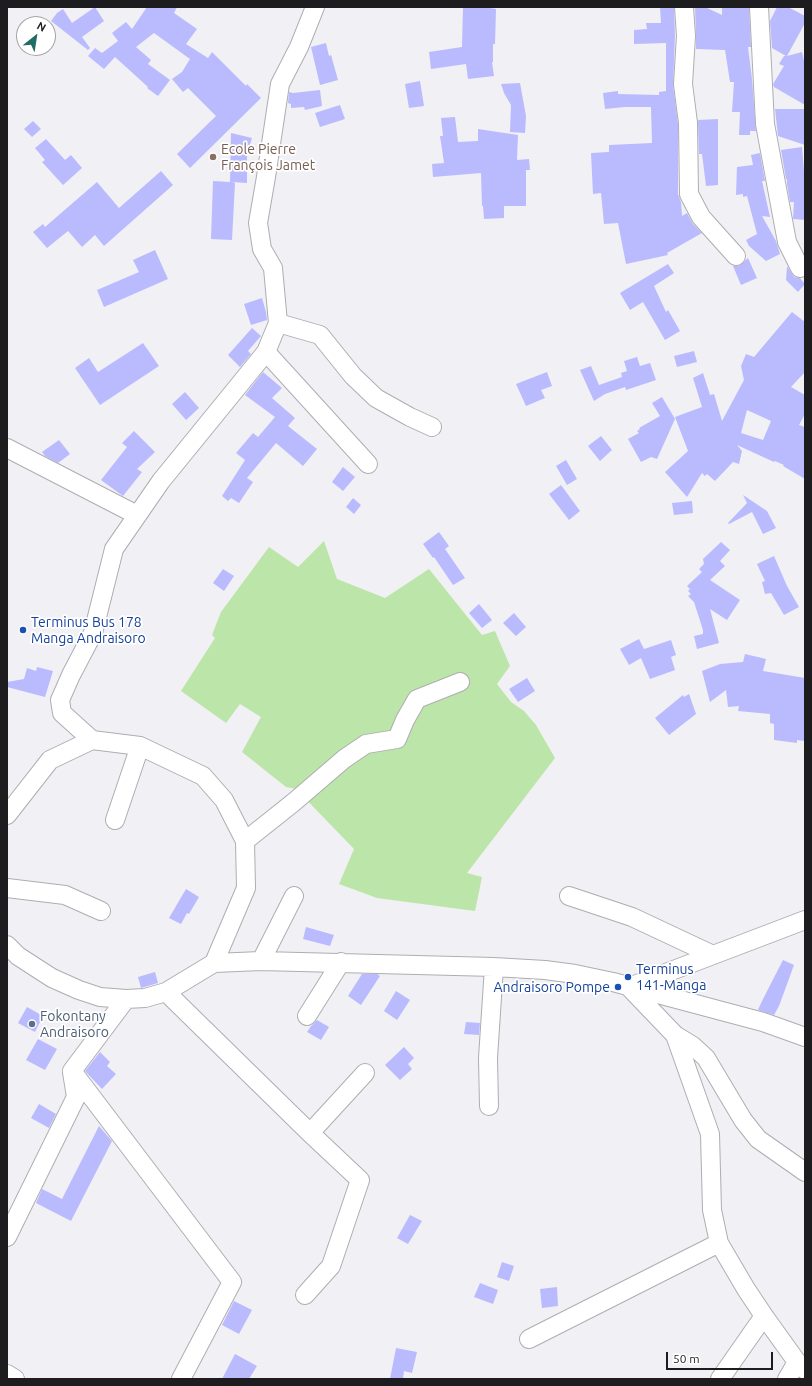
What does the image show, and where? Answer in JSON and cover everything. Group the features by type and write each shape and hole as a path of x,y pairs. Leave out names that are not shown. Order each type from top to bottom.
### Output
{"street":[{"path":"92,740 62,713 60,700 93,633 114,548 161,481 266,352 278,323 273,268 262,249 258,223 280,84 299,47 315,7"},
{"path":"684,7 686,36 683,84 688,123 689,194 701,217 736,256"},
{"path":"759,7 765,124 787,242 803,267"},
{"path":"278,323 320,335 353,376 376,398 410,417 432,427"},
{"path":"266,352 368,464"},
{"path":"7,448 137,515"},
{"path":"245,841 294,802 344,759 366,744 397,740 405,720 417,699 460,682"},
{"path":"7,815 50,760 92,740 140,746 203,776 224,800 245,841 246,888 214,963"},
{"path":"115,820 140,746"},
{"path":"7,888 65,895 101,911"},
{"path":"261,960 294,896"},
{"path":"569,896 632,917 713,955"},
{"path":"629,987 805,920"},
{"path":"7,945 18,956 52,978 79,990 100,997 126,1000 145,998 166,992 214,963 261,960 494,967 553,971 613,982 763,1022 805,1037"},
{"path":"307,1016 341,962"},
{"path":"489,1106 488,1058 494,967"},
{"path":"629,987 675,1035 693,1046 706,1058 743,1120 758,1139 805,1172"},
{"path":"166,992 360,1180 331,1266 305,1295"},
{"path":"7,1237 76,1097 72,1071 126,1000"},
{"path":"675,1035 710,1134 712,1210 719,1243 746,1289 801,1366 787,1379"},
{"path":"72,1071 232,1282 181,1379"},
{"path":"310,1133 365,1072"},
{"path":"529,1339 719,1243"},
{"path":"720,1379 764,1316"},
{"path":"7,1374 15,1379"}],"green space":[{"path":"324,541 337,579 385,598 429,569 482,635 495,631 510,666 497,684 511,702 524,711 536,725 555,758 467,873 482,877 475,911 377,898 339,884 354,849 296,789 286,787 242,752 261,717 240,704 226,723 181,691 215,638 212,635 221,612 269,547 298,567"}],"building":[{"path":"95,7 104,21 82,37 90,48 88,50 56,25 56,16 55,16 63,9 72,23"},
{"path":"147,7 177,7 174,13 197,29 186,44 208,58 212,52 246,86 247,84 261,98 190,168 177,154 216,116 188,88 183,92 172,79 182,72 190,59 154,33 136,47 151,60 148,64 170,80 158,96 147,88 148,87 115,57 104,69 88,56 95,48 102,53 118,41 112,33 126,22 132,29"},
{"path":"463,7 484,7 496,9 495,44 493,44 492,62 494,76 468,79 466,64 431,69 429,52 462,47"},
{"path":"660,7 674,7 675,36 673,85 678,124 678,194 681,202 682,216 687,213 693,224 702,233 667,253 668,255 626,264 618,223 604,224 601,193 593,194 591,153 609,152 609,145 652,143 651,107 605,109 603,93 618,91 618,94 659,95 659,92 666,91 666,43 634,44 634,30 647,29 646,23 661,23"},
{"path":"695,7 705,7 722,15 722,7 749,7 751,47 748,47 756,131 750,131 750,135 739,135 740,112 732,112 734,82 730,82 725,50 696,49"},
{"path":"777,7 788,7 805,16 805,23 787,56 802,52 805,65 805,105 774,87 773,84 784,66 779,64 784,56 786,56 772,48 770,21"},
{"path":"326,43 338,80 320,85 311,47"},
{"path":"420,81 424,106 409,108 405,84"},
{"path":"520,83 526,116 525,133 510,132 511,105 501,84"},
{"path":"320,90 322,106 305,110 304,107 291,108 291,104 288,103 289,92 293,93"},
{"path":"340,105 345,119 320,127 315,113"},
{"path":"775,109 805,109 805,145 778,136"},
{"path":"455,117 458,142 478,141 478,129 518,135 517,160 529,159 530,170 526,170 526,206 504,206 504,218 484,219 481,173 433,177 432,164 444,163 440,136 443,136 441,118"},
{"path":"718,119 718,185 706,186 702,154 699,154 698,120"},
{"path":"33,121 41,129 32,137 24,129"},
{"path":"231,133 252,138 247,155 247,183 232,182 235,183 232,240 211,239 213,181 230,182"},
{"path":"46,139 65,160 71,155 82,168 63,185 42,162 45,160 35,148"},
{"path":"802,147 805,171 805,220 793,219 794,202 790,202 781,150"},
{"path":"760,153 765,181 762,181 770,217 762,216 776,241 780,254 766,261 749,246 746,240 757,234 747,196 743,197 743,194 736,195 737,167 753,165 751,155"},
{"path":"161,171 173,185 104,246 95,235 82,247 68,231 47,248 33,232 43,224 45,227 97,182 119,208"},
{"path":"155,250 168,279 104,307 97,290 139,272 133,260"},
{"path":"748,258 757,278 741,285 733,266 739,266"},
{"path":"668,264 674,273 654,286 666,312 668,310 680,331 665,340 643,302 630,310 620,293"},
{"path":"787,266 794,277 800,278 805,284 798,292 786,280"},
{"path":"262,298 267,320 251,325 244,304"},
{"path":"792,312 805,322 805,372 791,387 805,395 805,414 799,425 805,427 805,479 783,466 784,465 737,445 742,451 739,464 733,462 715,481 707,474 705,476 702,473 687,497 665,472 688,451 675,417 702,407 693,378 703,373 710,395 714,394 722,421 744,380 741,366 746,354 754,357","holes":["747,410 771,421 763,440 741,433"]},
{"path":"252,328 261,336 248,351 251,354 240,367 228,355"},
{"path":"143,343 159,366 100,405 75,368 89,358 98,372"},
{"path":"694,351 697,362 677,367 674,356"},
{"path":"637,357 640,366 650,363 656,380 626,390 625,387 605,394 594,401 580,370 591,366 599,385 622,377 621,373 627,371 624,361"},
{"path":"263,372 282,388 272,398 295,418 288,426 317,449 303,466 276,443 247,478 253,482 239,503 231,498 228,501 222,496 245,460 236,453 253,433 258,437 275,417 245,395"},
{"path":"547,372 552,386 541,390 545,398 526,406 516,384"},
{"path":"185,392 199,408 186,420 172,404"},
{"path":"662,397 675,419 657,459 651,457 641,462 628,439 639,433 637,431 640,429 639,428 660,416 652,403"},
{"path":"134,431 155,452 137,469 142,472 123,496 101,480 127,447 122,443"},
{"path":"601,436 612,450 600,461 588,446"},
{"path":"59,440 70,454 58,463 45,456 42,452"},
{"path":"566,460 577,479 567,485 556,466"},
{"path":"343,467 355,477 343,491 332,482"},
{"path":"561,485 580,511 569,520 549,494"},
{"path":"743,495 767,511 776,528 763,534 752,512 729,524 728,523 747,503"},
{"path":"353,498 361,505 354,514 346,507"},
{"path":"692,501 693,513 674,515 672,503"},
{"path":"439,532 449,546 445,549 465,578 453,585 434,557 433,558 423,544"},
{"path":"721,542 730,550 720,561 725,566 710,580 740,600 727,620 710,609 719,643 697,649 694,636 703,634 703,630 694,602 688,596 691,594 688,591 690,589 687,586 702,572 699,569 704,564 703,559"},
{"path":"774,556 787,586 799,607 784,615 771,593 765,594 762,582 765,581 757,564"},
{"path":"223,569 234,576 224,591 213,583"},
{"path":"479,604 492,620 482,628 469,613"},
{"path":"514,613 526,627 516,636 503,623"},
{"path":"639,639 644,649 671,640 676,655 671,657 675,670 650,679 641,658 629,665 620,649"},
{"path":"745,654 766,659 763,671 805,678 805,741 797,740 797,743 774,740 774,724 770,723 770,714 738,711 739,706 728,707 726,690 710,702 702,671 720,664 743,662"},
{"path":"37,667 53,671 45,697 7,687 7,682 24,679 27,668 36,671"},
{"path":"527,678 535,691 518,702 509,689"},
{"path":"689,694 696,714 669,735 655,718 683,695 684,697"},
{"path":"186,889 199,897 181,924 169,918"},
{"path":"306,927 334,935 330,946 303,939"},
{"path":"783,960 794,965 779,1006 774,1015 758,1010 762,1001"},
{"path":"155,972 158,983 141,988 138,977"},
{"path":"362,974 377,974 380,976 361,1005 348,996"},
{"path":"396,991 410,1000 397,1020 384,1011"},
{"path":"27,1007 43,1016 35,1032 18,1023"},
{"path":"317,1020 329,1027 321,1040 307,1032"},
{"path":"466,1022 480,1023 479,1035 464,1034"},
{"path":"38,1039 57,1049 45,1070 26,1060"},
{"path":"404,1047 414,1058 408,1064 412,1069 400,1080 385,1065"},
{"path":"100,1052 110,1062 107,1066 116,1074 102,1089 85,1071"},
{"path":"39,1104 56,1114 49,1128 31,1118"},
{"path":"99,1126 112,1141 71,1221 36,1203 42,1189 62,1199"},
{"path":"410,1215 422,1221 408,1244 397,1238"},
{"path":"502,1262 514,1266 509,1281 497,1277"},
{"path":"480,1283 498,1290 493,1304 474,1297"},
{"path":"557,1287 558,1306 542,1308 540,1289"},
{"path":"234,1301 252,1310 239,1334 222,1325"},
{"path":"396,1348 417,1352 412,1373 404,1371 403,1379 390,1379"},
{"path":"235,1354 257,1366 249,1379 222,1379"}],"place":[{"name":"Ecole Pierre François Jamet","path":"213,157"},
{"name":"Terminus Bus 178 Manga Andraisoro","path":"23,630"},
{"name":"Terminus 141-Manga","path":"628,977"},
{"name":"Andraisoro Pompe","path":"618,987"},
{"name":"Fokontany Andraisoro","path":"32,1024"}]}
